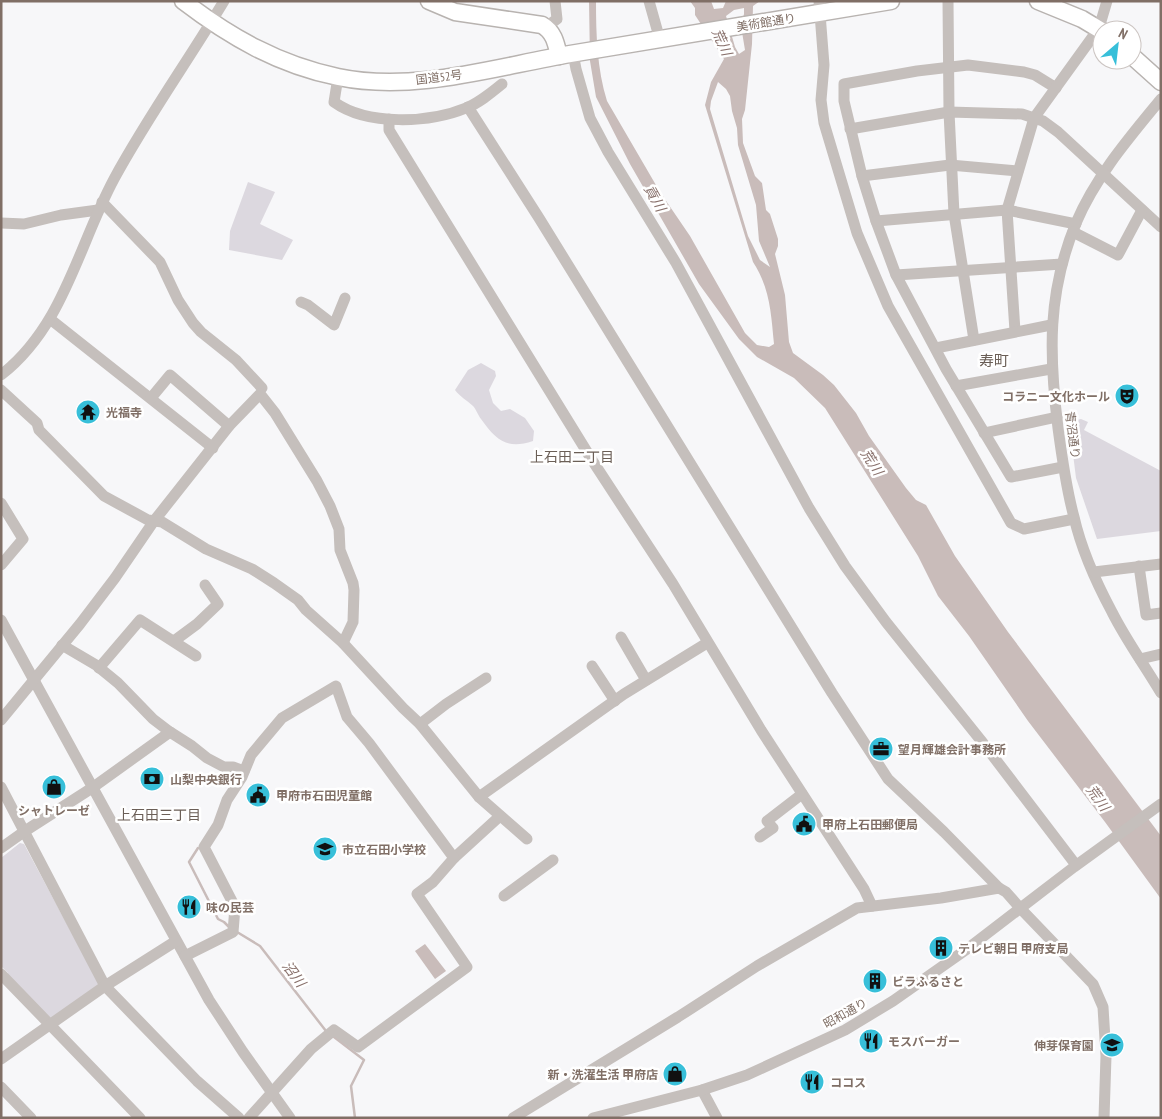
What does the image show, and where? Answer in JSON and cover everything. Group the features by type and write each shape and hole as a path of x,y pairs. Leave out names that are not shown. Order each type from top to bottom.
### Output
{"highway":[{"name":"国道52号","path":"183,1 237,39 262,52 288,63 338,77 379,81 444,77 612,48"},
{"path":"429,1 455,12 536,23 550,29 555,40 570,54"},
{"name":"美術館通り","path":"612,48 798,17 819,7 891,1"},
{"path":"1038,1 1069,13 1092,26"},
{"path":"1142,65 1161,82"}],"street":[{"path":"1,375 34,342 50,319 65,292 100,206 155,110 224,1"},
{"path":"546,27 557,19 555,1"},
{"path":"649,1 664,39"},
{"path":"948,1 950,165 954,214 974,340"},
{"path":"1103,20 1108,1"},
{"path":"819,7 824,65 821,100 824,124 857,233 888,306 1010,523 1024,529 1074,519"},
{"path":"1015,332 1007,210 1034,118 1092,41"},
{"path":"570,54 590,118 608,152 676,263 809,508 845,566 886,622 983,743 1076,865"},
{"path":"1056,88 1035,75 1024,72 968,65 949,66 844,84 844,102 862,176 876,222 896,275 956,386 984,433 1011,477 1063,467"},
{"path":"338,77 334,102 342,108 389,119 421,119 449,114 468,107 502,84"},
{"name":"青沼通り","path":"1161,99 1119,149 1102,174 1074,228 1062,264 1051,324 1051,369 1063,467 1074,519 1094,572 1112,612 1161,693"},
{"path":"468,107 539,218 832,693 888,779 999,888 1006,892 1093,984 1103,1007 1106,1056 1104,1118"},
{"path":"850,128 949,112 1022,114 1043,121 1058,132 1161,227"},
{"path":"389,119 389,130 707,643 864,889 872,906"},
{"path":"862,176 950,165 1018,171"},
{"path":"1,223 24,224 100,206"},
{"path":"100,206 160,262 178,300 194,323 201,332 236,360 261,391 317,481 339,529 340,550 353,583 352,622 344,643"},
{"path":"876,222 1007,210 1074,228 1118,255 1142,210"},
{"path":"896,275 1062,264"},
{"path":"301,302 308,305 334,325 345,298"},
{"path":"50,319 213,448"},
{"path":"936,348 1051,324"},
{"path":"956,386 1051,369"},
{"path":"151,398 170,375 229,426"},
{"path":"1,390 37,423 39,430 104,496 148,520 162,522 206,549 252,569 298,600 306,610 344,643 420,724 479,797 527,839"},
{"path":"1,720 80,624 115,578 154,521 229,426 261,391"},
{"path":"984,433 1057,417"},
{"path":"1,503 23,539 1,565"},
{"path":"1094,572 1161,564"},
{"path":"1139,566 1146,615 1161,613"},
{"path":"174,641 197,624 218,604 205,585"},
{"path":"1,620 209,1000 271,1093 290,1118"},
{"path":"99,668 140,620 196,656"},
{"path":"621,637 646,680"},
{"path":"479,797 646,680 707,643"},
{"path":"62,645 99,668 153,719 216,764 244,771"},
{"path":"1140,659 1161,654"},
{"path":"592,666 615,701"},
{"path":"420,724 446,704 486,678"},
{"path":"185,956 233,932 235,907 204,847 218,825 226,800 242,777 251,755 282,718 336,686 347,717 369,743 454,858"},
{"path":"1,848 92,788 170,732"},
{"path":"1,787 105,986 198,1081 239,1118"},
{"path":"760,837 773,828 768,820 802,794"},
{"name":"昭和通り","path":"593,1118 702,1090 747,1075 845,1030 900,996 967,949 1076,865 1161,804"},
{"path":"249,1118 311,1049 334,1030 358,1047 467,967 417,894 434,882 454,858 500,816"},
{"path":"504,896 553,860"},
{"path":"514,1118 765,962 857,908 941,898 999,888"},
{"path":"1,1059 105,986 176,941"},
{"path":"1,974 140,1118"},
{"path":"1,1087 31,1118"},
{"path":"702,1090 717,1118"}],"shaded area":[{"path":"248,182 275,192 260,224 293,240 282,260 229,250 230,231"},
{"path":"481,363 495,371 496,376 489,390 493,403 501,411 510,409 525,418 534,431 533,441 524,444 509,444 497,438 486,426 473,406 455,390 468,370"},
{"path":"1081,419 1088,422 1084,430 1161,471 1161,531 1097,539 1076,478 1069,422"},
{"path":"20,843 24,844 99,984 54,1019 47,1019 7,976 8,973 1,966 1,858"}],"water":[{"path":"589,1 596,1 599,64 607,101 660,192 690,236 745,333 757,345 769,347 774,344 771,311 766,291 753,262 705,105 711,82 724,59 695,15 695,8 690,1 711,1 714,9 723,8 726,1 760,1 753,6 752,44 745,110 742,119 743,143 755,176 762,183 766,210 770,214 778,239 775,254 785,295 789,342 793,353 834,385 856,413 869,436 906,488 916,500 926,505 955,556 1008,632 1161,836 1161,899 1028,721 969,636 938,596 918,556 825,408 794,378 757,357 739,339 699,284 630,164 596,97 590,61","holes":["744,8 741,26 745,50 739,54 735,47 726,16 734,10","718,82 726,89 730,96 737,128 738,145 756,205 759,241 770,267 760,260 748,236 710,109"]},
{"path":"425,944 446,971 435,979 415,951"}],"waterway":[{"name":"沼川","path":"198,848 189,862 218,919 230,928"},
{"name":"沼川","path":"237,932 260,946 326,1031"},
{"name":"沼川","path":"334,1037 364,1060 351,1086 355,1118"}],"place":[{"name":"コラニー文化ホール","path":"1127,396"},
{"name":"光福寺","path":"88,412"},
{"name":"望月輝雄会計事務所","path":"881,749"},
{"name":"山梨中央銀行","path":"152,779"},
{"name":"シャトレーゼ","path":"54,787"},
{"name":"甲府市石田児童館","path":"258,795"},
{"name":"甲府上石田郵便局","path":"804,824"},
{"name":"市立石田小学校","path":"325,849"},
{"name":"味の民芸","path":"189,907"},
{"name":"テレビ朝日 甲府支局","path":"941,948"},
{"name":"ビラふるさと","path":"875,981"},
{"name":"モスバーガー","path":"871,1041"},
{"name":"伸芽保育園","path":"1112,1045"},
{"name":"新・洗濯生活 甲府店","path":"675,1074"},
{"name":"ココス","path":"812,1082"}],"district":[{"name":"寿町","path":"994,360"},
{"name":"上石田二丁目","path":"572,457"},
{"name":"上石田三丁目","path":"159,815"}],"water label":[{"name":"荒川","path":"722,42"},
{"name":"貢川","path":"655,198"},
{"name":"荒川","path":"872,462"},
{"name":"荒川","path":"1098,798"}]}
